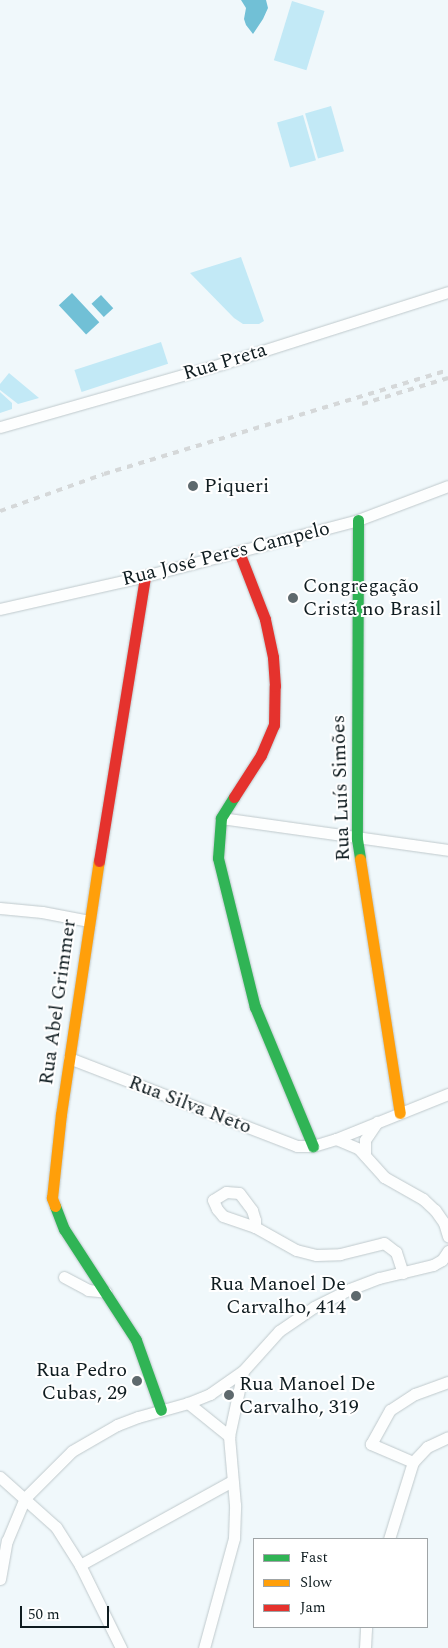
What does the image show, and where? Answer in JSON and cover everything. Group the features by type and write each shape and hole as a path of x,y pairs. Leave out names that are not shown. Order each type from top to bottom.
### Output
{"street":[{"name":"Rua Preta","path":"0,427 221,364 448,292"},
{"name":"Rua José Peres Campelo","path":"0,609 145,576 358,520 448,486"},
{"name":"Rua Luís Simões","path":"358,520 357,839 400,1113"},
{"path":"238,552 265,619 273,657 275,686 274,725 261,755 222,818 218,858 255,1008 313,1146 336,1139 448,1094"},
{"name":"Rua Abel Grimmer","path":"145,576 89,922 53,1177 52,1198 64,1229 136,1340 161,1410"},
{"path":"222,818 357,839 448,850"},
{"path":"0,908 42,912 89,922"},
{"name":"Rua Silva Neto","path":"69,1058 297,1146 313,1146"},
{"path":"365,1154 365,1140 377,1122"},
{"path":"336,1139 354,1146 365,1154 372,1165 384,1177 423,1199 435,1210 444,1223 448,1236"},
{"path":"255,1227 252,1210 239,1193 226,1192 213,1200 223,1216 255,1227 296,1250 316,1255 340,1254 384,1243 396,1252 403,1273"},
{"path":"0,1580 7,1541 25,1498 72,1451 117,1425 188,1403 225,1385 243,1371 279,1331 314,1307 350,1289 379,1278 433,1265 445,1255"},
{"path":"64,1277 88,1290 106,1292"},
{"path":"204,1648 234,1538 235,1505 229,1436 243,1371"},
{"path":"413,1462 371,1444 390,1410 415,1394 448,1382"},
{"path":"188,1403 229,1436"},
{"path":"389,1538 413,1462 428,1447 448,1437"},
{"path":"0,1477 56,1527 80,1565 121,1648"},
{"path":"80,1565 232,1481"},
{"path":"365,1648 366,1628"}],"shaded area":[{"path":"292,1 325,11 306,70 274,60"},
{"path":"331,106 344,151 318,159 305,113"},
{"path":"303,115 316,160 290,168 277,122"},
{"path":"241,257 264,321 259,324 243,324 234,318 190,273"},
{"path":"161,342 168,364 82,392 74,370"},
{"path":"9,373 39,398 18,404 0,390 0,384"},
{"path":"0,392 12,403 12,409 0,413"}],"water":[{"path":"241,0 266,0 268,8 253,34 246,25 244,19 246,8"},
{"path":"72,293 99,322 86,335 59,305"},
{"path":"101,295 113,308 104,317 91,304"}],"railway":[{"path":"0,511 104,474 448,370"},
{"path":"362,404 448,378"}],"traffic: fast":[{"path":"358,520 357,839 360,859"},
{"path":"234,797 221,818 218,858 255,1007 313,1146"},
{"path":"55,1206 64,1229 136,1340 161,1410"}],"traffic: slow":[{"path":"360,859 400,1113"},
{"path":"55,1206 52,1198 61,1114 99,861"}],"traffic: jam":[{"path":"234,797 261,755 274,725 275,686 273,657 265,619 239,552"},
{"path":"99,861 145,576"}],"place":[{"name":"Piqueri","path":"193,486"},
{"name":"Congregação Cristã no Brasil","path":"293,598"},
{"name":"Rua Manoel De Carvalho, 414","path":"356,1296"},
{"name":"Rua Pedro Cubas, 29","path":"137,1381"},
{"name":"Rua Manoel De Carvalho, 319","path":"229,1395"}]}
